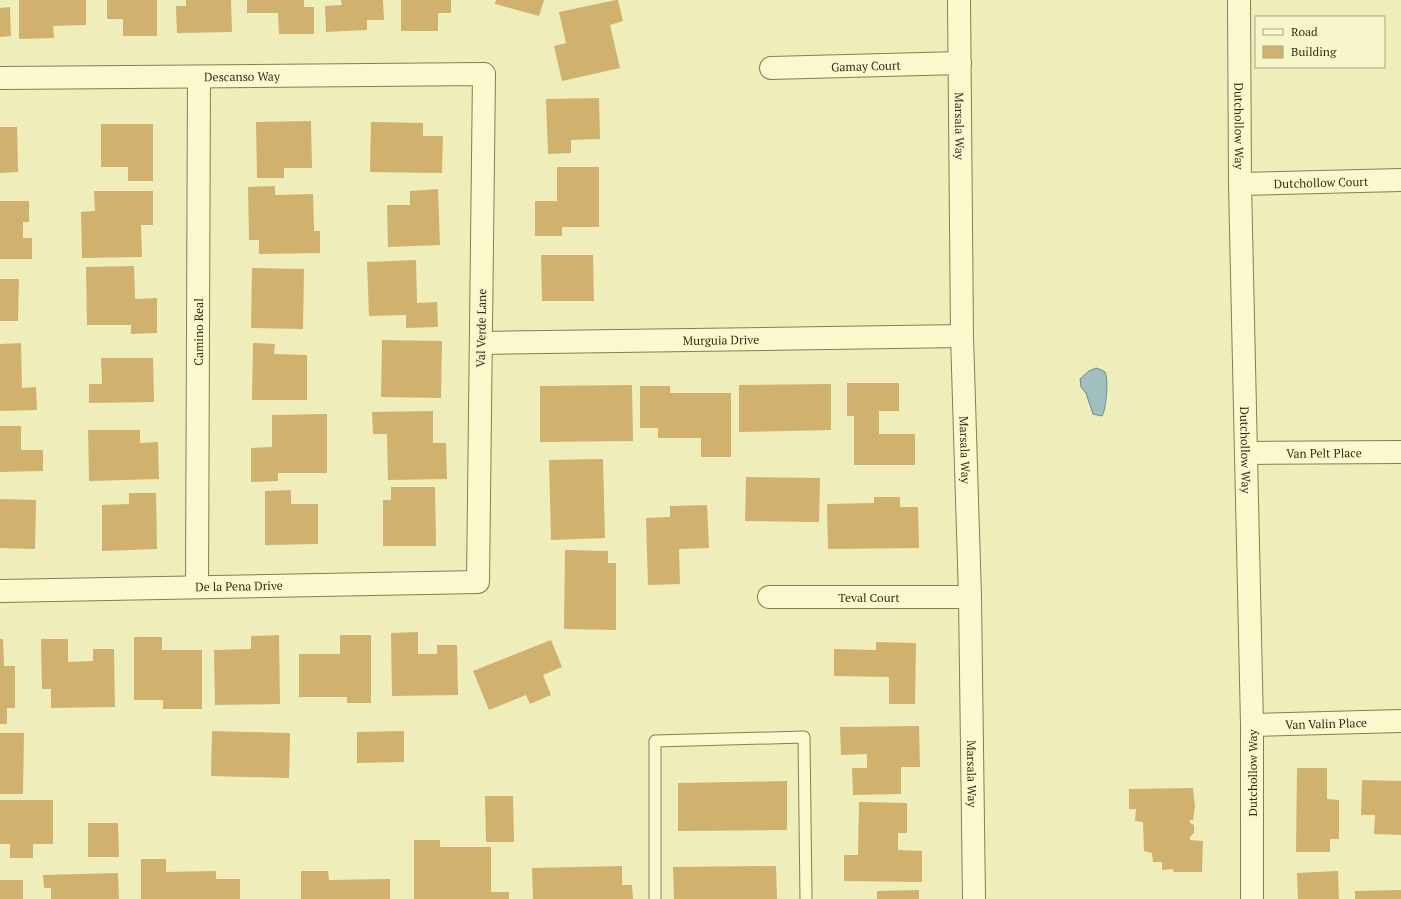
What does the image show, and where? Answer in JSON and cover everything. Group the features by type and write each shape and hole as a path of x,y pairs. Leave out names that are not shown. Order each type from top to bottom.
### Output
{"street":[{"name":"Marsala Way","path":"959,0 962,336 970,597 974,899"},
{"name":"Dutchollow Way","path":"1239,0 1240,184 1252,725 1252,899"},
{"name":"Gamay Court","path":"771,68 960,63"},
{"name":"Descanso Way","path":"0,78 484,74"},
{"name":"Val Verde Lane","path":"478,582 484,74"},
{"name":"Camino Real","path":"197,587 199,76"},
{"name":"Dutchollow Court","path":"1240,184 1401,180"},
{"name":"Murguia Drive","path":"480,344 962,336"},
{"name":"Van Pelt Place","path":"1247,453 1401,452"},
{"name":"De la Pena Drive","path":"0,591 478,582"},
{"name":"Teval Court","path":"769,597 970,597"},
{"name":"Van Valin Place","path":"1252,725 1401,722"}],"lane":[{"path":"655,899 655,741 804,737 806,899"}],"water":[{"path":"1096,368 1105,372 1107,381 1105,408 1102,416 1093,414 1086,393 1081,387 1080,379 1089,371"}],"building":[{"path":"19,0 86,0 86,25 53,26 54,38 19,39"},
{"path":"107,0 157,0 157,36 123,36 123,19 107,19"},
{"path":"186,0 231,0 232,32 177,33 176,6 186,6"},
{"path":"247,0 304,0 304,7 314,7 314,34 279,34 278,13 247,13"},
{"path":"341,0 383,0 384,20 367,20 367,30 326,32 325,6 342,5"},
{"path":"401,0 451,0 451,13 438,13 438,31 401,31"},
{"path":"496,0 544,0 539,16 495,4"},
{"path":"618,0 623,21 610,25 620,68 562,81 554,46 566,43 559,12"},
{"path":"10,7 11,36 0,37 0,8"},
{"path":"599,98 600,139 571,140 571,153 548,154 546,99"},
{"path":"311,121 312,168 284,168 284,178 257,178 256,122"},
{"path":"371,122 423,123 423,136 443,136 442,173 370,172"},
{"path":"101,124 153,124 153,181 128,181 128,167 101,167"},
{"path":"0,127 17,127 18,172 0,173"},
{"path":"557,167 599,167 599,227 562,227 562,236 535,236 535,201 557,201"},
{"path":"275,186 275,195 313,194 314,231 320,231 320,253 259,254 259,240 249,240 248,187"},
{"path":"438,189 440,245 388,247 387,205 410,205 410,191"},
{"path":"94,191 153,191 153,225 141,225 142,257 82,258 81,212 95,211"},
{"path":"0,201 29,201 29,222 23,222 23,238 32,238 32,259 0,259"},
{"path":"541,255 593,255 594,301 542,301"},
{"path":"416,260 417,303 437,302 438,327 406,328 406,315 369,316 367,262"},
{"path":"134,266 135,299 157,298 157,333 131,334 131,325 87,325 86,267"},
{"path":"252,268 304,269 303,329 251,328"},
{"path":"0,279 19,279 18,321 0,321"},
{"path":"382,340 442,341 441,398 381,397"},
{"path":"21,343 22,388 36,387 37,410 0,411 0,344"},
{"path":"253,343 275,344 274,354 307,355 307,400 252,400"},
{"path":"101,358 153,358 154,402 89,403 89,384 102,384"},
{"path":"847,383 899,383 899,411 879,411 879,434 915,434 915,465 854,465 854,416 847,416"},
{"path":"831,384 831,430 739,432 739,385"},
{"path":"632,385 633,441 540,442 540,386"},
{"path":"640,386 670,386 670,393 731,393 731,457 701,457 701,438 658,438 658,428 640,428"},
{"path":"433,411 433,443 446,443 447,479 388,480 387,434 373,434 372,412"},
{"path":"327,414 327,473 278,473 278,481 251,482 251,448 272,447 272,415"},
{"path":"0,426 21,426 21,450 43,450 43,471 0,472"},
{"path":"88,430 140,430 140,443 158,442 159,479 89,481"},
{"path":"603,459 605,538 551,540 549,460"},
{"path":"746,477 820,478 819,522 745,521"},
{"path":"391,487 435,487 436,546 383,546 383,500 391,500"},
{"path":"291,490 291,504 318,504 318,544 265,545 265,491"},
{"path":"129,493 156,493 157,549 102,551 102,505 129,504"},
{"path":"874,497 900,497 900,507 918,507 919,548 828,549 827,504 874,503"},
{"path":"0,499 36,500 35,549 0,548"},
{"path":"707,505 709,548 679,549 680,584 648,585 646,518 670,517 670,506"},
{"path":"565,550 608,551 608,563 616,563 616,630 564,629"},
{"path":"418,632 418,654 437,654 437,645 457,645 458,695 392,696 391,633"},
{"path":"279,635 280,704 215,705 214,650 251,649 251,636"},
{"path":"340,635 371,635 371,703 347,703 347,697 299,697 299,654 340,654"},
{"path":"134,637 162,637 162,650 202,650 202,709 163,709 163,700 134,700"},
{"path":"0,639 3,639 4,666 15,666 15,708 7,708 7,724 0,724"},
{"path":"41,639 68,639 68,662 93,661 93,649 114,649 115,707 51,708 51,689 42,689"},
{"path":"551,640 562,667 543,675 551,695 530,704 526,695 489,710 473,671"},
{"path":"876,642 916,643 915,704 889,704 889,677 834,676 834,649 876,650"},
{"path":"919,726 920,767 901,767 901,794 853,795 852,768 867,768 867,754 841,755 840,727"},
{"path":"212,731 290,733 289,778 211,776"},
{"path":"404,731 404,762 357,763 357,732"},
{"path":"0,733 24,733 23,794 0,794"},
{"path":"1297,768 1327,768 1327,799 1339,800 1339,839 1330,839 1330,852 1296,852"},
{"path":"1362,780 1401,781 1401,835 1374,834 1375,815 1361,815"},
{"path":"787,781 787,830 678,831 678,783"},
{"path":"1193,788 1195,807 1193,820 1190,820 1190,823 1194,825 1194,833 1190,837 1190,840 1203,841 1202,872 1174,872 1173,869 1162,870 1162,862 1153,862 1152,853 1144,851 1143,822 1135,821 1136,809 1129,809 1129,789"},
{"path":"485,796 513,796 514,842 486,842"},
{"path":"0,800 53,800 53,844 33,844 33,858 10,858 10,844 0,844"},
{"path":"859,802 907,803 907,833 898,833 898,850 922,851 922,882 844,881 844,855 858,855"},
{"path":"88,823 118,823 119,857 88,857"},
{"path":"414,840 440,840 440,847 491,847 491,892 509,892 509,899 414,899"},
{"path":"141,859 166,859 166,872 216,871 216,879 240,879 240,899 141,899"},
{"path":"622,866 622,885 632,885 633,899 533,899 532,868"},
{"path":"776,866 777,899 674,899 673,867"},
{"path":"301,871 328,871 329,880 390,879 390,899 301,899"},
{"path":"1338,871 1339,899 1298,899 1297,873"},
{"path":"118,873 119,899 51,899 51,888 44,888 43,875"},
{"path":"0,880 23,880 23,899 0,899"},
{"path":"919,890 919,899 877,899 877,891"},
{"path":"1401,890 1401,899 1355,899 1355,891"}]}
